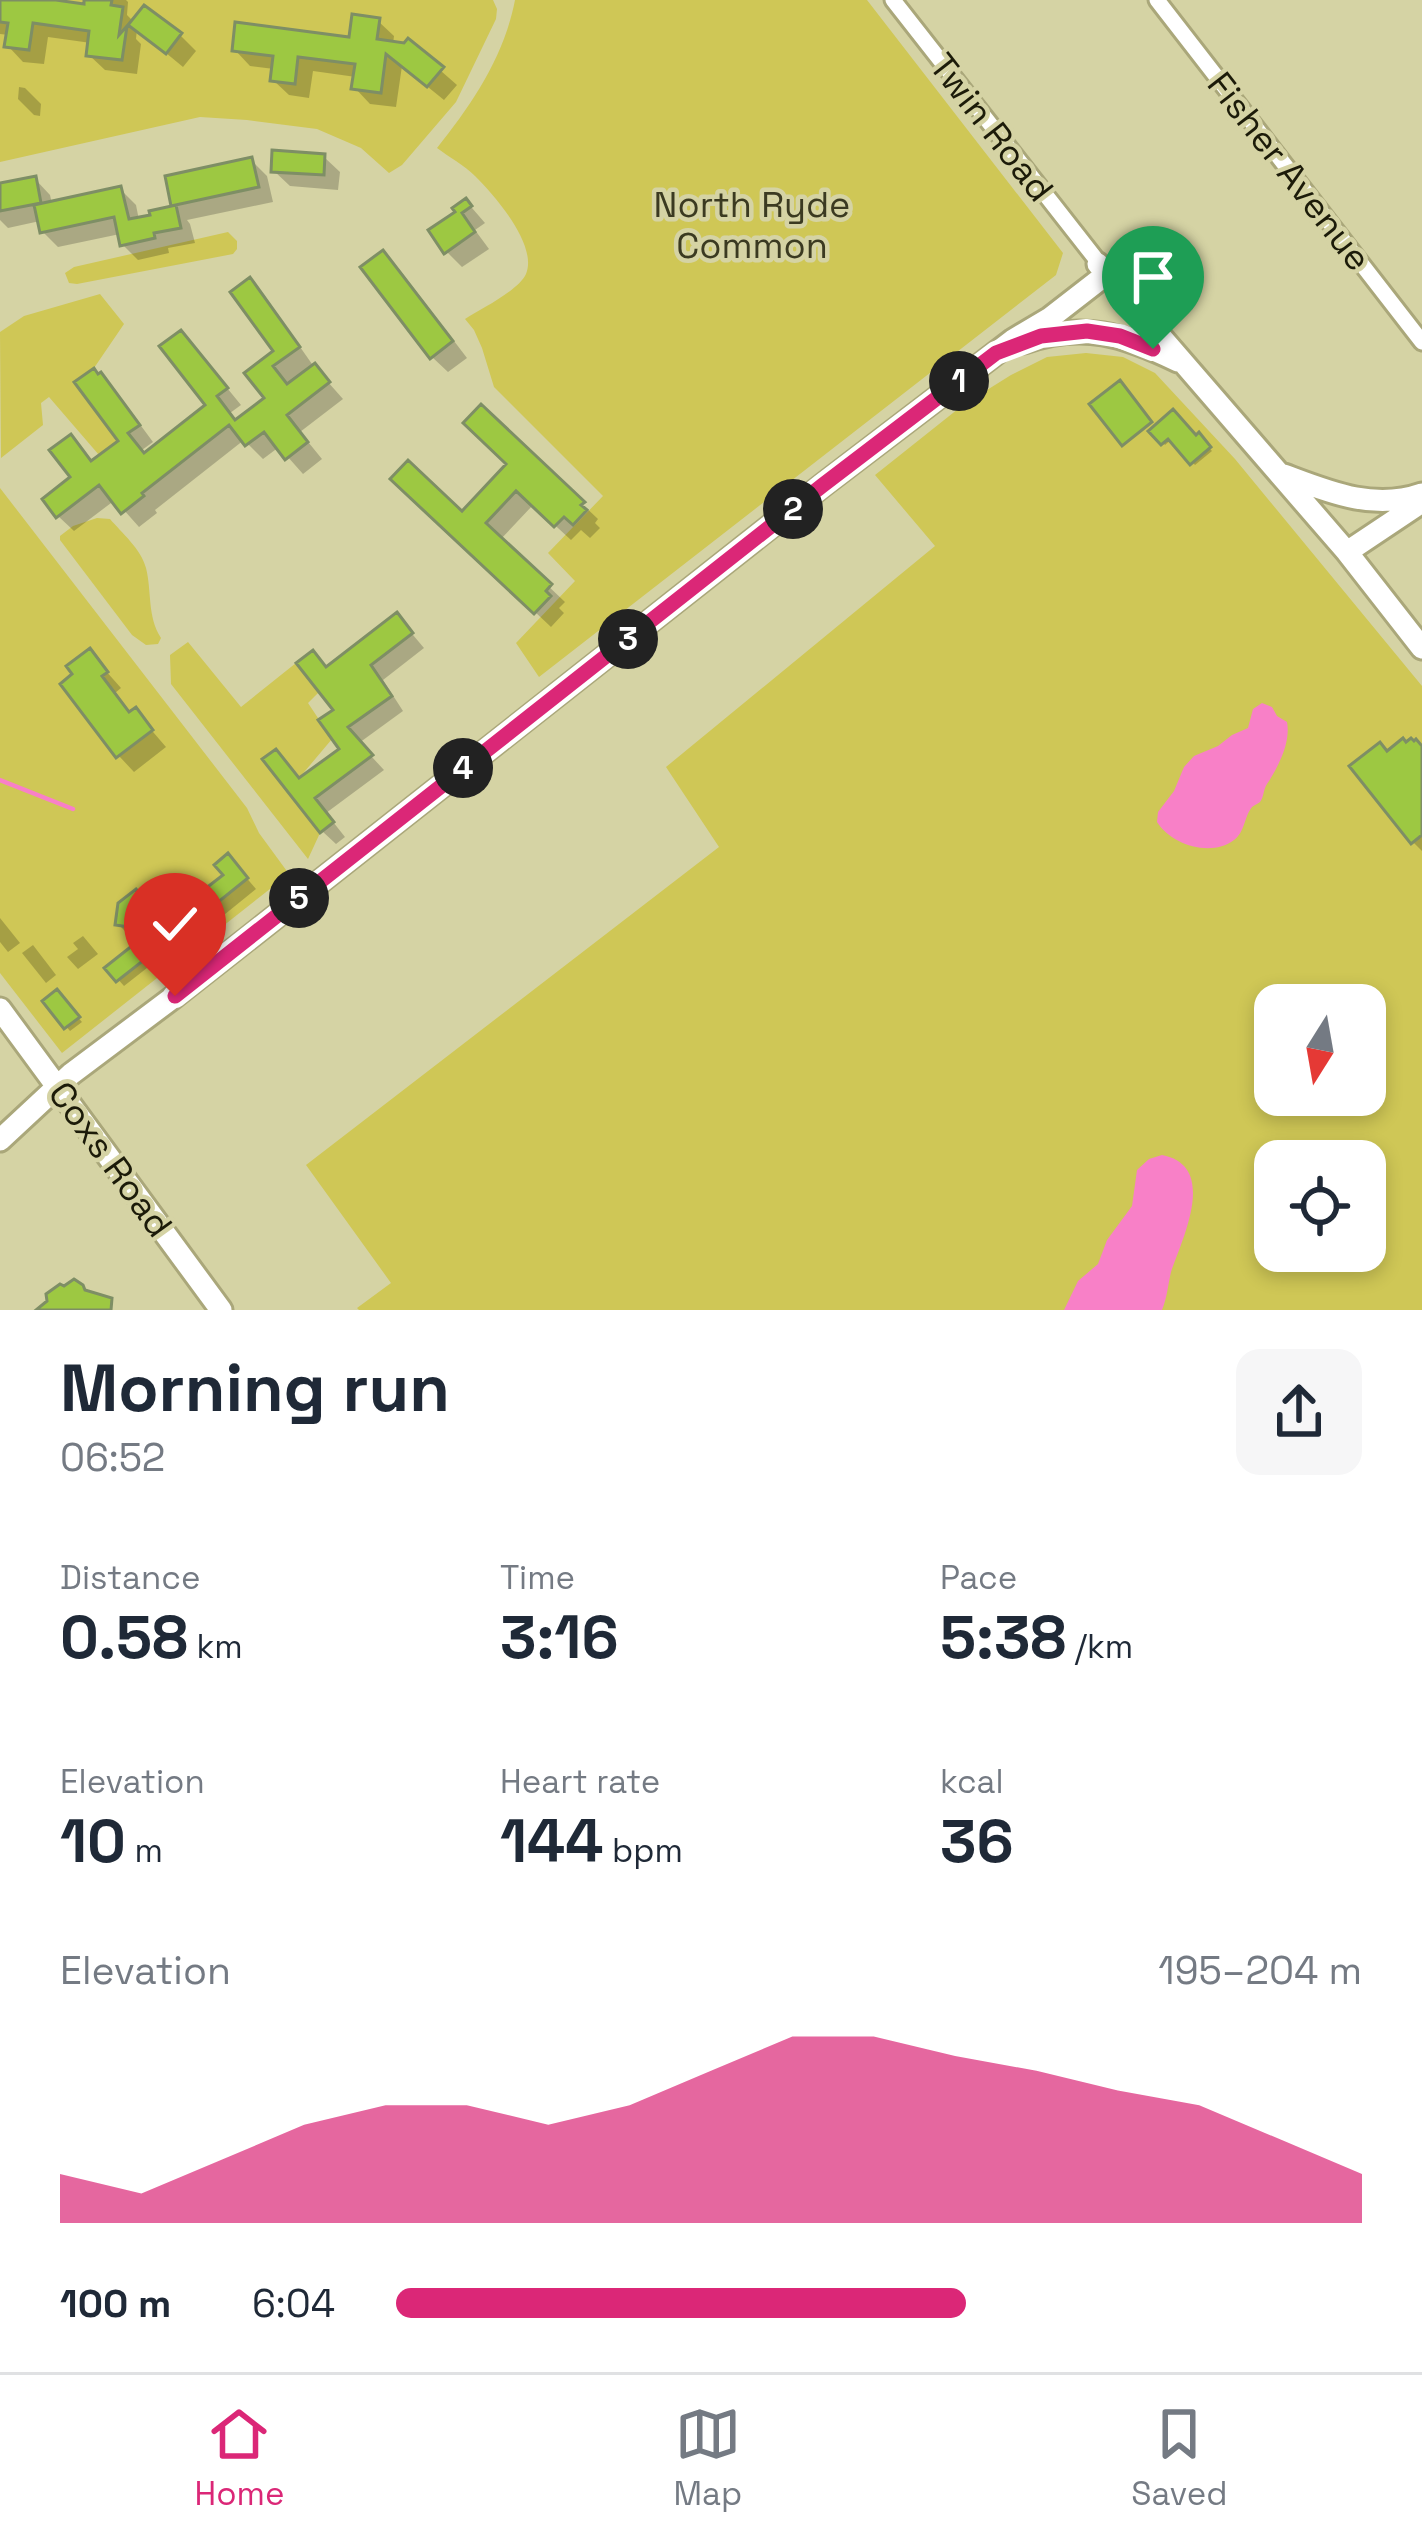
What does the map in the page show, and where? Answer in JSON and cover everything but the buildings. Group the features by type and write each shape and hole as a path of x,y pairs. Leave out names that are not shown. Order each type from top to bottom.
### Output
{"main road":[{"path":"0,1140 57,1087 823,485 1004,346 1050,318 1103,268"},
{"name":"Twin Road","path":"1103,268 1422,648"},
{"path":"1004,346 1052,334 1103,332 1186,364"},
{"name":"Twin Road","path":"1278,472 1364,500 1422,498"},
{"path":"1350,557 1422,498"},
{"path":"1350,557 1422,517"},
{"name":"Coxs Road","path":"0,1009 221,1310"}],"street":[{"name":"Fisher Avenue","path":"1157,0 1422,342"},
{"name":"Twin Road","path":"898,2 1103,268"}],"green space":[{"path":"0,0 493,0 497,9 456,102 402,165 389,173 361,148 317,129 200,117 0,162"},
{"name":"North Ryde Common","path":"515,0 867,0 1063,253 1056,275 539,677 516,643 575,581 548,553 603,496 494,387 482,348 465,319 522,280 528,262 526,249 493,196 471,172 437,148 485,79"},
{"path":"228,232 237,241 233,254 77,284 69,283 65,273 74,267"},
{"path":"100,294 124,324 94,368 75,382 118,441 99,455 49,397 41,403 43,425 1,458 0,332 24,316"},
{"path":"1086,353 1123,357 1155,373 1235,459 1422,686 1422,1310 359,1310 391,1283 306,1165 719,847 666,767 935,546 875,475 963,405 1047,357"},
{"path":"0,488 247,808 289,874 62,1053 0,973"},
{"path":"110,519 144,561 161,638 158,644 146,645 132,635 60,540 73,526"},
{"path":"188,642 241,707 296,663 319,692 308,703 332,739 300,777 276,749 263,760 320,833 308,859 171,684 170,655"}],"shaded area":[{"path":"1262,703 1287,722 1287,738 1261,800 1249,811 1240,833 1214,848 1192,846 1172,837 1157,822 1158,812 1184,767 1194,756 1248,728 1253,709"},
{"path":"1162,1155 1179,1162 1193,1188 1188,1223 1162,1310 1064,1310 1078,1281 1098,1264 1107,1240 1132,1206 1137,1170"}],"waterway":[{"path":"0,780 73,809"}],"route":[{"path":"175,996 996,353 1041,336 1087,331 1120,336 1153,349"}]}
